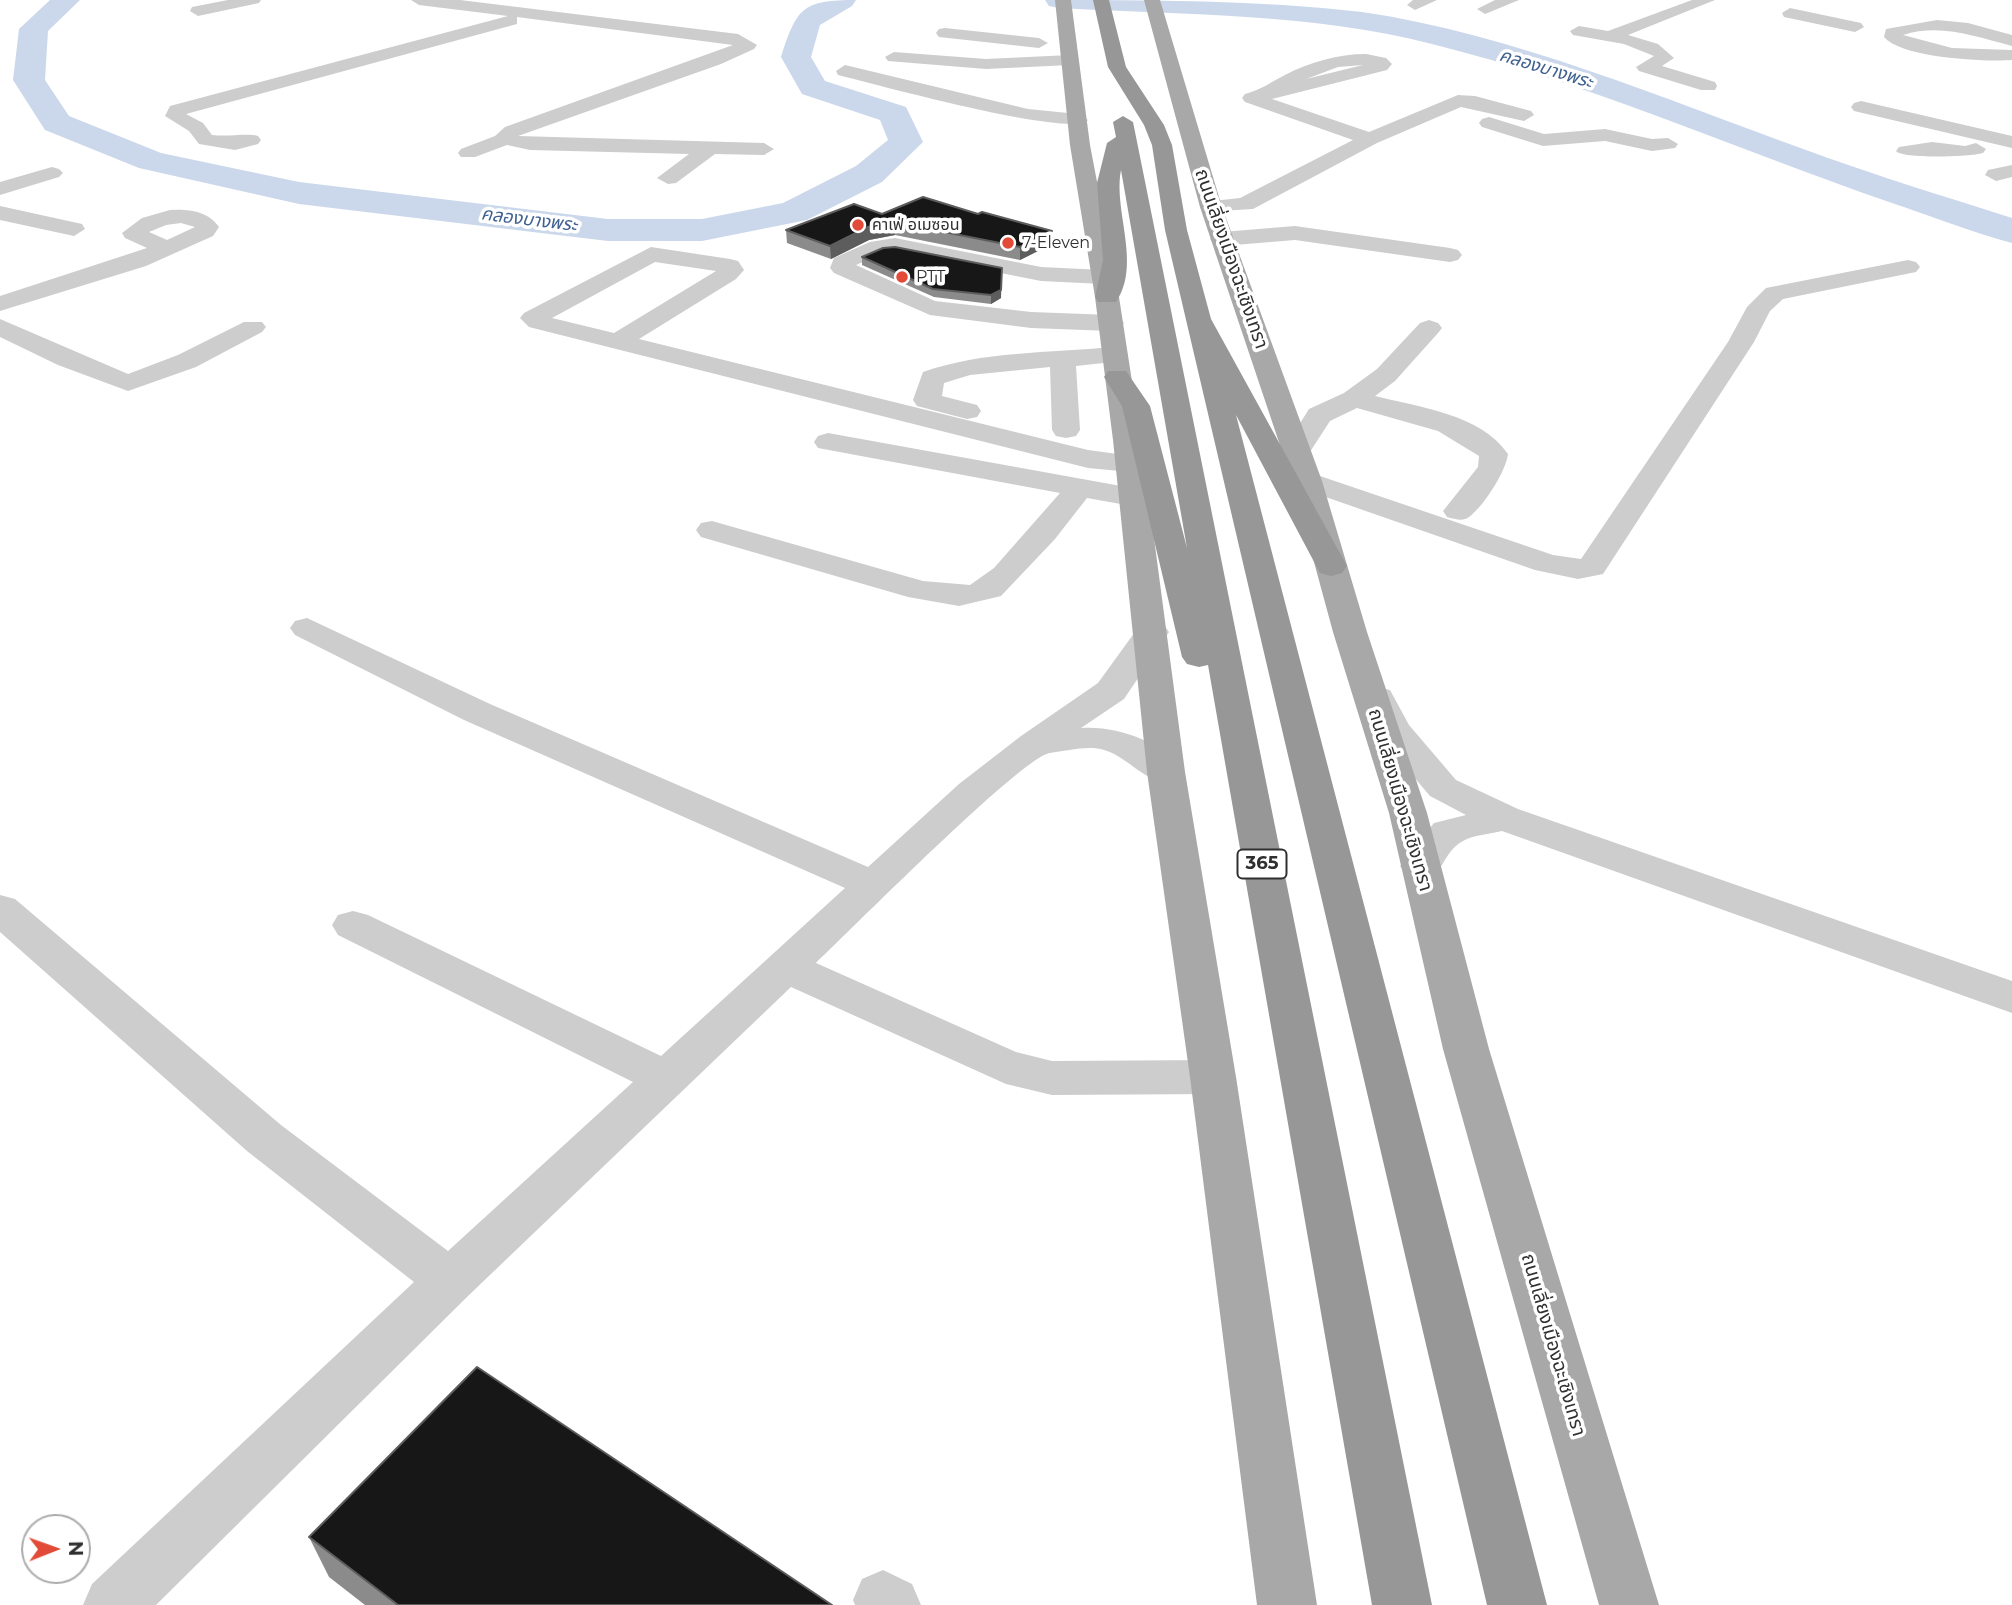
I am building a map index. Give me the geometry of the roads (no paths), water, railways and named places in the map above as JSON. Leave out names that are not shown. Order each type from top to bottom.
[{"type":"highway","points":[[1101,0],[1116,67],[1154,125],[1162,145],[1176,230],[1517,1605]]},
{"type":"highway","points":[[1138,61],[1133,107],[1123,122],[1108,183],[1115,260],[1110,326],[1136,406],[1295,1035]]},
{"type":"highway","name":"365","points":[[1123,122],[1402,1605]]},
{"type":"highway","points":[[1198,319],[1331,566]]},
{"type":"main road","points":[[1063,0],[1080,145],[1130,467],[1152,632],[1166,772],[1213,1077],[1287,1605]]},
{"type":"main road","name":"ถนนเลี่ยงเมืองฉะเชิงเทรา","points":[[1156,9],[1226,217],[1350,632],[1408,813],[1466,1049],[1629,1605]]},
{"type":"street","points":[[198,11],[253,0]]},
{"type":"street","points":[[419,0],[732,38],[748,45],[512,131],[505,135],[505,139]]},
{"type":"street","points":[[1485,9],[1511,0]]},
{"type":"street","points":[[1609,36],[1706,0]]},
{"type":"street","points":[[1771,23],[1814,0]]},
{"type":"street","points":[[1790,13],[1855,27]]},
{"type":"street","points":[[251,140],[226,144],[206,140],[196,127],[175,116],[177,110],[227,94],[530,15]]},
{"type":"street","points":[[634,27],[687,20]]},
{"type":"street","points":[[2012,41],[1958,27],[1920,26],[1892,33],[1893,37],[1921,46],[1991,57],[2012,55]]},
{"type":"street","points":[[1579,31],[1640,43],[1666,55],[1661,61],[1647,65],[1647,69],[1708,86]]},
{"type":"street","points":[[945,33],[1068,43]]},
{"type":"street","points":[[894,57],[986,64],[1068,43]]},
{"type":"street","points":[[1269,93],[1282,83],[1342,60],[1366,59],[1383,64],[1252,98],[1370,139]]},
{"type":"street","points":[[845,71],[1028,116],[1078,120]]},
{"type":"street","points":[[667,76],[720,79]]},
{"type":"street","points":[[1226,217],[1370,139],[1437,108],[1465,100],[1524,115]]},
{"type":"street","points":[[1861,107],[2012,142]]},
{"type":"street","points":[[1437,108],[1543,140],[1605,135],[1652,145],[1668,144]]},
{"type":"street","points":[[680,147],[722,129]]},
{"type":"street","points":[[1984,134],[2012,132]]},
{"type":"street","points":[[468,153],[505,139],[530,144],[764,149]]},
{"type":"street","points":[[1056,141],[1080,145]]},
{"type":"street","points":[[579,167],[605,146]]},
{"type":"street","points":[[668,178],[710,148]]},
{"type":"street","points":[[1906,151],[1932,148],[1965,152],[1987,148],[2012,151]]},
{"type":"street","points":[[0,190],[52,173]]},
{"type":"street","points":[[0,213],[74,229]]},
{"type":"street","points":[[1226,217],[1278,232],[1450,256]]},
{"type":"street","points":[[1226,217],[1272,223],[1278,232]]},
{"type":"street","points":[[895,245],[1041,274],[1110,326],[930,308],[842,268],[842,263],[878,247],[895,245]]},
{"type":"street","points":[[0,304],[169,249]]},
{"type":"street","points":[[619,341],[728,274],[732,270],[730,266],[676,255],[651,254],[533,318],[619,341],[1075,456],[1130,467]]},
{"type":"street","points":[[1429,328],[1386,375],[1354,399],[1319,415],[1302,466],[1546,563],[1578,569],[1592,567],[1741,342],[1759,307],[1774,293],[1908,267]]},
{"type":"street","points":[[1026,363],[1031,320],[1041,274]]},
{"type":"street","points":[[1110,326],[1063,360],[943,372],[932,378],[927,400],[935,405],[1066,430],[1130,467]]},
{"type":"street","points":[[0,327],[67,359],[128,383],[187,361],[253,327]]},
{"type":"street","points":[[1063,360],[1066,430]]},
{"type":"street","points":[[1354,399],[1454,428],[1483,442],[1494,454],[1492,468],[1458,511]]},
{"type":"street","points":[[828,442],[1080,487]]},
{"type":"street","points":[[712,530],[920,590],[959,596],[976,594],[989,589],[1005,575],[1080,487],[1130,467]]},
{"type":"street","points":[[307,628],[477,712],[873,885]]},
{"type":"street","points":[[113,1605],[450,1281],[788,968],[973,792],[1034,744],[1111,691],[1152,632]]},
{"type":"street","points":[[1350,632],[1381,706],[1416,759],[1443,788],[1504,818],[2012,997]]},
{"type":"street","points":[[1034,744],[1103,737],[1126,745],[1166,772]]},
{"type":"street","points":[[1420,866],[1448,832],[1504,818]]},
{"type":"street","points":[[0,909],[264,1138],[450,1281]]},
{"type":"street","points":[[353,925],[668,1079]]},
{"type":"street","points":[[788,968],[1006,1067],[1052,1078],[1213,1077]]},
{"type":"waterway","name":"คลองบางพระ","points":[[66,0],[34,29],[29,80],[57,123],[151,161],[299,193],[608,230],[702,230],[794,212],[869,174],[906,142],[894,114],[813,87],[796,57],[807,21],[842,0]]},
{"type":"waterway","name":"คลองบางพระ","points":[[1059,0],[1259,11],[1362,21],[1438,36],[1626,93],[1795,158],[2012,231]]},
{"type":"place","name":"คาเฟ่ อเมซอน","points":[[858,225]]},
{"type":"place","name":"7-Eleven","points":[[1008,243]]},
{"type":"place","name":"PTT","points":[[902,277]]}]
